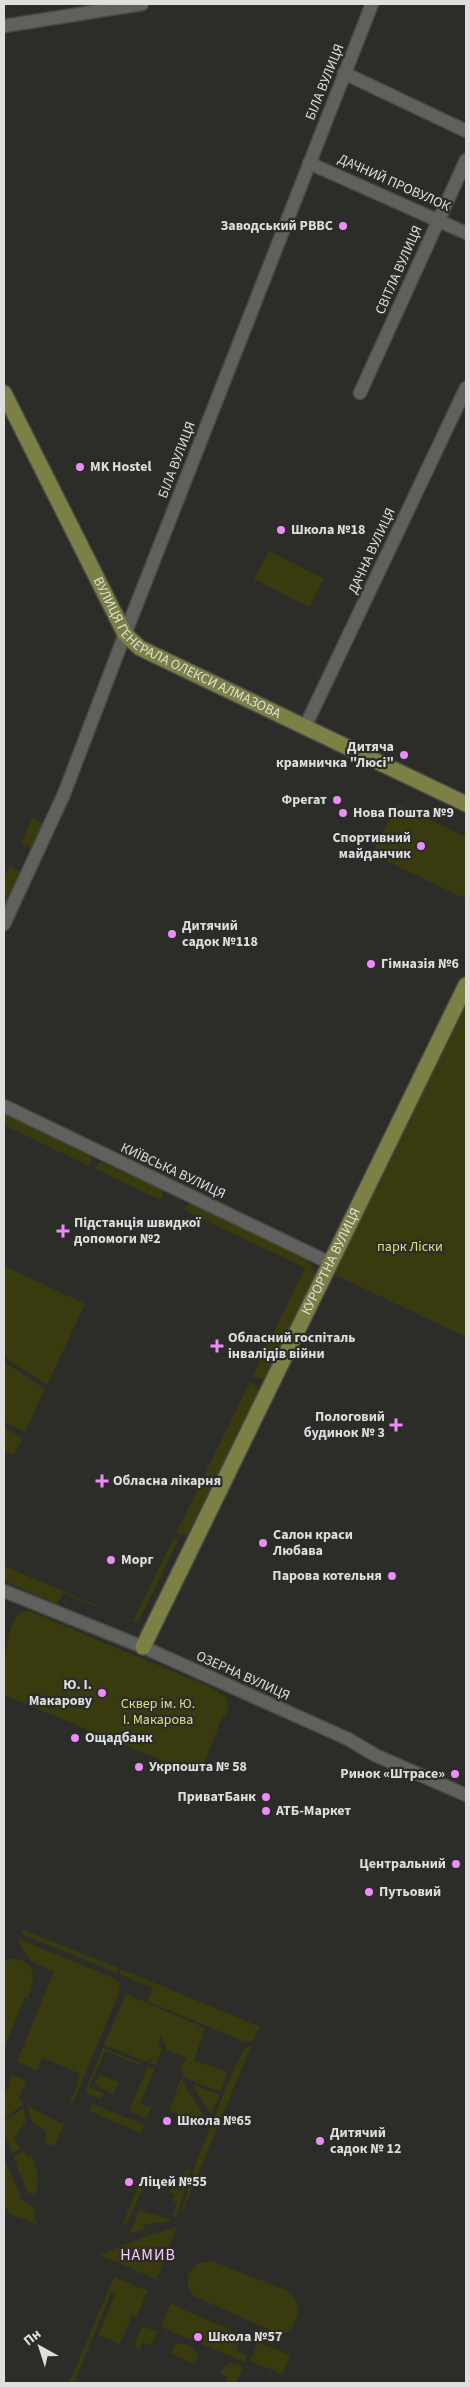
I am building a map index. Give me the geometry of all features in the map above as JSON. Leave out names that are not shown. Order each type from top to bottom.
[{"type":"main road","name":"ВУЛИЦЯ ГЕНЕРАЛА ОЛЕКСИ АЛМАЗОВА","points":[[4,393],[124,634],[140,648],[466,804]]},
{"type":"main road","name":"КУРОРТНА ВУЛИЦЯ","points":[[143,1647],[466,985]]},
{"type":"street","points":[[4,26],[142,4]]},
{"type":"street","name":"БІЛА ВУЛИЦЯ","points":[[4,924],[64,794],[124,634],[372,4]]},
{"type":"street","points":[[344,73],[466,130]]},
{"type":"street","name":"СВІТЛА ВУЛИЦЯ","points":[[360,393],[466,160]]},
{"type":"street","name":"ДАЧНИЙ ПРОВУЛОК","points":[[309,163],[466,232]]},
{"type":"street","name":"ДАЧНА ВУЛИЦЯ","points":[[305,727],[466,388]]},
{"type":"street","name":"КИЇВСЬКА ВУЛИЦЯ","points":[[4,1106],[330,1263]]},
{"type":"street","name":"ОЗЕРНА ВУЛИЦЯ","points":[[4,1591],[143,1647],[348,1739],[375,1755],[466,1795]]},
{"type":"green space","points":[[269,551],[324,579],[309,607],[254,579]]},
{"type":"green space","name":"Спортивний майданчик","points":[[397,804],[466,837],[466,899],[372,854]]},
{"type":"green space","points":[[33,817],[43,824],[32,847],[21,843]]},
{"type":"green space","points":[[10,865],[20,872],[4,907],[4,878]]},
{"type":"green space","name":"парк Ліски","points":[[466,1002],[466,1337],[333,1274]]},
{"type":"green space","points":[[4,1112],[89,1154],[92,1159],[89,1166],[4,1125]]},
{"type":"green space","points":[[100,1162],[161,1189],[163,1194],[160,1200],[94,1168]]},
{"type":"green space","points":[[192,1203],[305,1259],[314,1268],[315,1279],[269,1374],[262,1379],[252,1377],[305,1268],[184,1210],[186,1206]]},
{"type":"green space","points":[[4,1266],[85,1304],[47,1385],[8,1360],[4,1349]]},
{"type":"green space","points":[[6,1363],[45,1389],[25,1432],[4,1422],[4,1366]]},
{"type":"green space","points":[[250,1382],[257,1388],[258,1396],[191,1532],[185,1535],[176,1533]]},
{"type":"green space","points":[[4,1428],[23,1438],[14,1455],[4,1451]]},
{"type":"green space","points":[[174,1537],[178,1541],[140,1619],[136,1623],[63,1593],[57,1604],[4,1581],[4,1566],[133,1621]]},
{"type":"green space","name":"Сквер ім. Ю. І. Макарова","points":[[23,1611],[29,1611],[210,1687],[225,1696],[228,1703],[226,1715],[223,1715],[199,1776],[4,1695],[6,1650],[12,1626]]},
{"type":"green space","points":[[19,1928],[118,1968],[116,1973],[24,1935]]},
{"type":"green space","points":[[17,1938],[113,1978],[120,1983],[119,1993],[73,2103],[70,2102],[80,2077],[79,2073],[42,2058],[37,2071],[17,2061],[54,1972],[32,1961]]},
{"type":"green space","points":[[12,1958],[26,1963],[30,1967],[33,1978],[28,1998],[25,1997],[4,2049],[4,1961]]},
{"type":"green space","points":[[121,1969],[260,2027],[254,2040],[245,2042],[147,2001],[153,1988],[119,1974]]},
{"type":"green space","points":[[126,1994],[205,2028],[194,2060],[227,2072],[220,2092],[184,2077],[180,2068],[187,2058],[167,2050],[161,2036],[158,2043],[162,2050],[156,2065],[150,2063],[154,2054],[148,2062],[104,2045]]},
{"type":"green space","points":[[252,2044],[179,2220],[195,2165],[233,2071],[242,2052]]},
{"type":"green space","points":[[103,2048],[141,2063],[139,2065],[105,2051],[89,2087],[105,2094],[100,2099],[88,2094],[86,2089]]},
{"type":"green space","points":[[148,2066],[155,2069],[140,2104],[151,2108],[146,2118],[129,2111]]},
{"type":"green space","points":[[12,2074],[26,2081],[18,2099],[25,2103],[4,2118],[4,2096]]},
{"type":"green space","points":[[100,2075],[118,2082],[114,2094],[96,2086],[95,2082]]},
{"type":"green space","points":[[181,2079],[205,2118],[210,2121],[208,2127],[169,2110]]},
{"type":"green space","points":[[192,2084],[220,2095],[211,2115]]},
{"type":"green space","points":[[93,2104],[144,2125],[141,2133],[89,2111]]},
{"type":"green space","points":[[27,2105],[63,2125],[55,2146],[46,2143],[46,2131],[32,2122]]},
{"type":"green space","points":[[24,2108],[26,2122],[14,2137],[20,2149],[12,2153],[4,2132],[4,2120]]},
{"type":"green space","points":[[23,2151],[28,2156],[32,2156],[35,2165],[38,2180],[35,2194],[28,2193],[14,2159],[14,2156]]},
{"type":"green space","points":[[6,2162],[21,2197],[19,2198],[33,2207],[37,2224],[9,2214],[4,2204],[4,2163]]},
{"type":"green space","points":[[191,2169],[176,2218],[172,2216],[177,2203],[172,2200],[174,2195],[169,2192],[172,2188],[181,2191],[183,2189],[180,2183],[185,2170]]},
{"type":"green space","points":[[144,2172],[149,2174],[127,2224],[123,2223]]},
{"type":"green space","points":[[139,2210],[172,2220],[163,2224],[158,2222],[145,2225],[143,2230],[130,2233]]},
{"type":"green space","points":[[177,2227],[156,2279],[100,2255],[141,2238]]},
{"type":"green space","points":[[211,2261],[286,2290],[293,2295],[299,2310],[292,2329],[285,2333],[272,2331],[194,2296],[188,2286],[188,2274],[199,2263]]},
{"type":"green space","points":[[114,2277],[148,2291],[136,2317],[132,2316],[120,2344],[98,2335],[115,2295],[111,2293],[74,2383],[69,2383]]},
{"type":"green space","points":[[171,2304],[242,2335],[236,2351],[247,2356],[245,2362],[163,2328],[162,2323]]},
{"type":"green space","points":[[142,2326],[157,2332],[151,2345],[143,2342],[139,2351],[134,2345]]},
{"type":"green space","points":[[258,2342],[290,2355],[282,2374],[250,2361]]},
{"type":"green space","points":[[177,2343],[194,2349],[198,2355],[195,2364],[170,2353]]},
{"type":"green space","points":[[231,2363],[243,2367],[236,2383],[226,2383],[228,2377],[219,2373],[226,2365]]},
{"type":"place","name":"Заводський РВВС","points":[[343,226]]},
{"type":"place","name":"MK Hostel","points":[[80,467]]},
{"type":"place","name":"Школа №18","points":[[281,530]]},
{"type":"place","name":"Дитяча крамничка \"Люсі\"","points":[[404,755]]},
{"type":"place","name":"Фрегат","points":[[337,800]]},
{"type":"place","name":"Нова Пошта №9","points":[[343,813]]},
{"type":"place","name":"Спортивний майданчик","points":[[421,846]]},
{"type":"place","name":"Дитячий садок №118","points":[[172,934]]},
{"type":"place","name":"Гімназія №6","points":[[371,964]]},
{"type":"place","name":"Підстанція швидкої допомоги №2","points":[[63,1231]]},
{"type":"place","name":"Обласний госпіталь інвалідів війни","points":[[217,1346]]},
{"type":"place","name":"Пологовий будинок № 3","points":[[396,1425]]},
{"type":"place","name":"Обласна лікарня","points":[[102,1481]]},
{"type":"place","name":"Салон краси Любава","points":[[263,1543]]},
{"type":"place","name":"Морг","points":[[111,1560]]},
{"type":"place","name":"Парова котельня","points":[[392,1576]]},
{"type":"place","name":"Ю. І. Макарову","points":[[102,1693]]},
{"type":"place","name":"Ощадбанк","points":[[75,1738]]},
{"type":"place","name":"Укрпошта № 58","points":[[139,1767]]},
{"type":"place","name":"Ринок «Штрасе»","points":[[455,1774]]},
{"type":"place","name":"ПриватБанк","points":[[266,1797]]},
{"type":"place","name":"АТБ-Маркет","points":[[266,1811]]},
{"type":"place","name":"Центральний","points":[[456,1864]]},
{"type":"place","name":"Путьовий","points":[[369,1892]]},
{"type":"place","name":"Школа №65","points":[[167,2121]]},
{"type":"place","name":"Дитячий садок № 12","points":[[320,2141]]},
{"type":"place","name":"Ліцей №55","points":[[129,2182]]},
{"type":"place","name":"Школа №57","points":[[198,2337]]},
{"type":"district","name":"НАМИВ","points":[[148,2255]]}]
